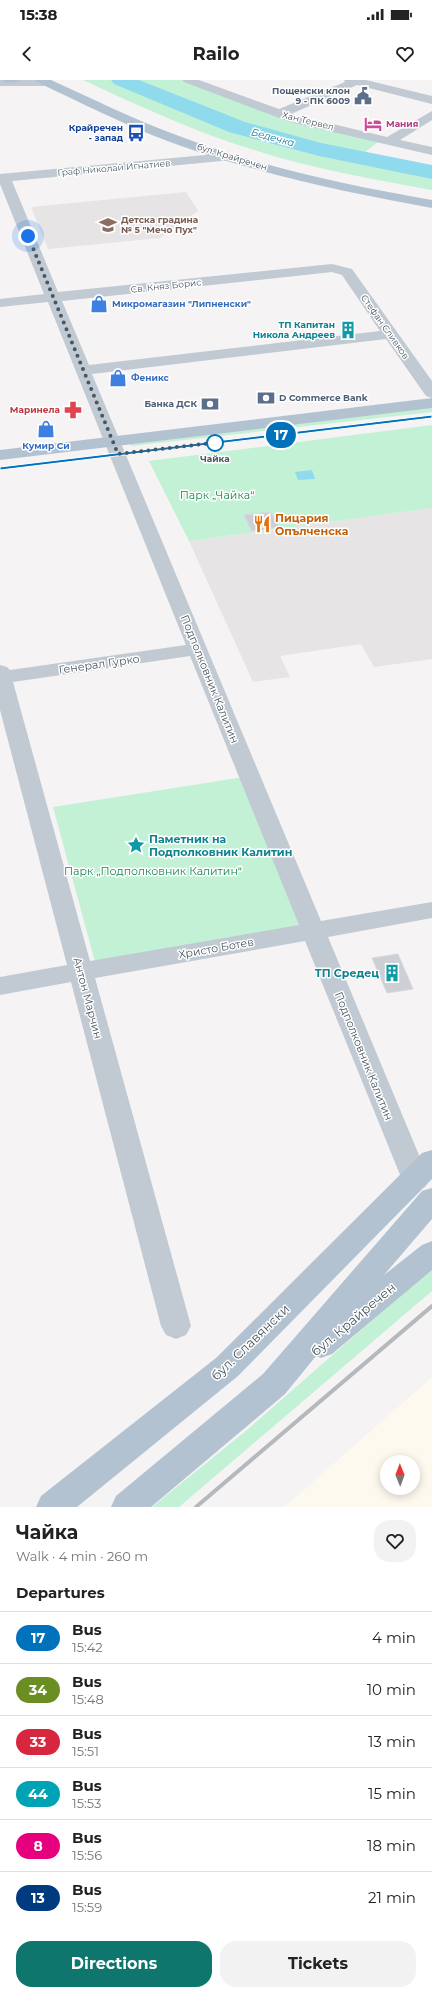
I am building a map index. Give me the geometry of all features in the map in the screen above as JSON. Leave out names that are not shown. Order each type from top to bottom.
[{"type":"main road","name":"бул. Крайречен","points":[[65,80],[182,132],[256,157],[360,183],[432,197]]},
{"type":"main road","name":"бул. Крайречен","points":[[44,81],[130,121],[227,157],[311,180],[432,204]]},
{"type":"main road","points":[[0,469],[115,448],[432,403]]},
{"type":"main road","points":[[0,455],[115,448],[432,417]]},
{"type":"main road","points":[[127,1507],[274,1384],[426,1180]]},
{"type":"main road","name":"бул. Славянски","points":[[52,1507],[227,1367],[426,1180]]},
{"type":"main road","name":"бул. Крайречен","points":[[274,1384],[432,1253]]},
{"type":"street","name":"Хан Тервел","points":[[188,80],[279,114],[432,151]]},
{"type":"street","points":[[8,81],[44,81]]},
{"type":"street","points":[[279,114],[356,81],[432,100]]},
{"type":"street","points":[[389,141],[432,115]]},
{"type":"street","name":"Граф Николай Игнатиев","points":[[2,178],[227,157]]},
{"type":"street","name":"Подполковник Калитин","points":[[2,178],[83,370],[313,931],[426,1180]]},
{"type":"street","name":"Св. Княз Борис","points":[[0,303],[332,268]]},
{"type":"street","name":"Стефан Сливков","points":[[332,268],[347,272],[432,393]]},
{"type":"street","points":[[83,370],[390,334]]},
{"type":"street","name":"Генерал Гурко","points":[[1,676],[198,649]]},
{"type":"street","name":"Антон Марчин","points":[[1,676],[176,1326]]},
{"type":"street","name":"Христо Ботев","points":[[0,986],[432,910]]},
{"type":"shaded area","name":"Детска градина № 5 \"Мечо Пух\"","points":[[186,192],[198,211],[160,238],[48,249],[31,207]]},
{"type":"shaded area","points":[[432,508],[432,659],[374,667],[361,644],[280,656],[290,677],[253,682],[189,541]]},
{"type":"shaded area","points":[[432,1377],[432,1507],[284,1507]]},
{"type":"green space","points":[[83,80],[181,80],[378,142],[364,153],[432,168],[432,190],[365,178],[276,157],[189,127]]},
{"type":"green space","points":[[432,407],[432,412],[131,446],[131,444]]},
{"type":"green space","name":"Парк „Чайка“","points":[[432,425],[432,508],[189,541],[149,461]]},
{"type":"green space","name":"Парк „Подполковник Калитин“","points":[[244,777],[304,926],[95,962],[53,807]]},
{"type":"green space","points":[[432,1268],[432,1291],[179,1507],[152,1507],[247,1430]]},
{"type":"water","points":[[312,470],[315,479],[298,480],[295,472]]},
{"type":"building","points":[[271,512],[279,527],[252,531],[244,515]]},
{"type":"building","name":"ТП Средец","points":[[398,954],[413,989],[387,993],[372,958]]},
{"type":"waterway","name":"Бедечка","points":[[121,80],[237,127],[319,149],[432,172]]},
{"type":"railway","points":[[196,1507],[432,1306]]},
{"type":"bus line","name":"17","points":[[0,469],[432,417]]},
{"type":"place","name":"Пощенски клон 9 - ПК 6009","points":[[363,96]]},
{"type":"place","name":"Мания","points":[[373,124]]},
{"type":"place","name":"Крайречен - запад","points":[[136,133]]},
{"type":"place","name":"Детска градина № 5 \"Мечо Пух\"","points":[[108,225]]},
{"type":"place","name":"Микромагазин \"Липненски\"","points":[[99,304]]},
{"type":"place","name":"ТП Капитан Никола Андреев","points":[[348,330]]},
{"type":"place","name":"Феникс","points":[[118,378]]},
{"type":"place","name":"D Commerce Bank","points":[[266,398]]},
{"type":"place","name":"Банка ДСК","points":[[210,404]]},
{"type":"place","name":"Маринела","points":[[73,410]]},
{"type":"place","name":"Кумир Си","points":[[46,429]]},
{"type":"place","name":"Чайка","points":[[215,443]]},
{"type":"place","name":"Пицария Опълченска","points":[[262,524]]},
{"type":"place","name":"Паметник на Подполковник Калитин","points":[[136,845]]},
{"type":"place","name":"ТП Средец","points":[[392,973]]},
{"type":"route","points":[[28,236],[118,454],[220,442],[215,443]]}]
